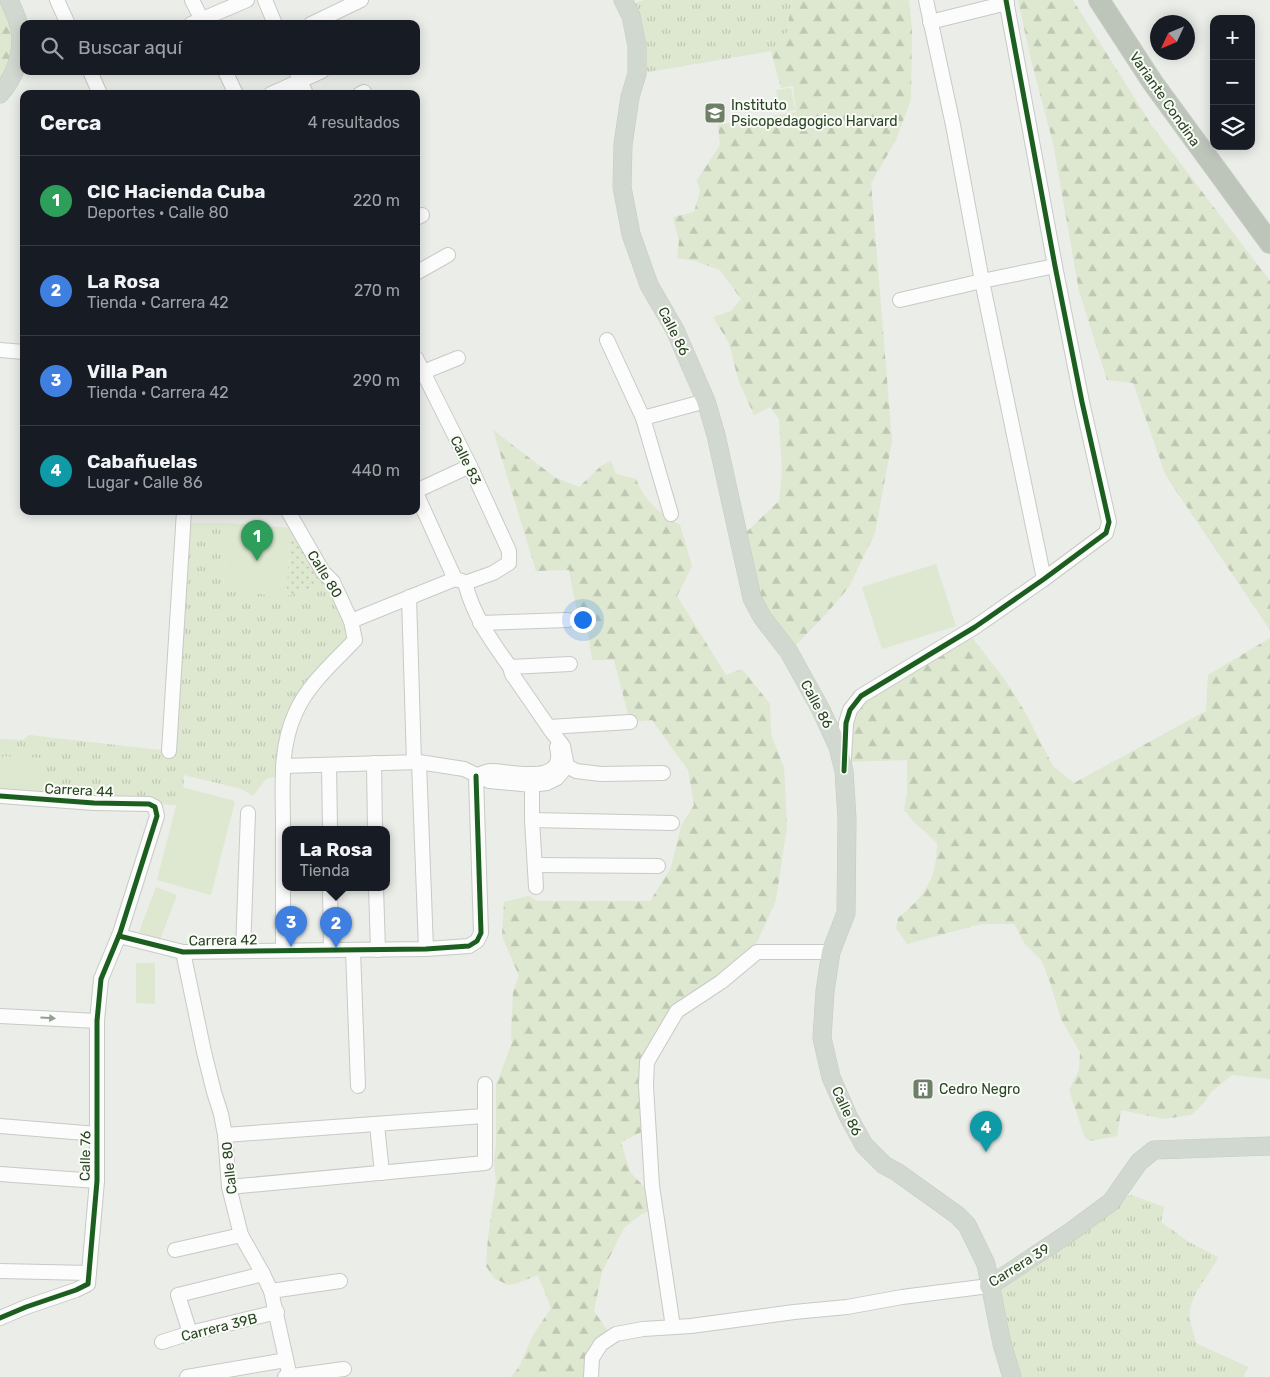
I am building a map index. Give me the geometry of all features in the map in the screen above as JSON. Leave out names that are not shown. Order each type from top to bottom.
[{"type":"highway","name":"Variante Condina","points":[[1099,0],[1152,83],[1270,243]]},
{"type":"main road","points":[[0,94],[8,85],[17,66],[20,40],[20,29],[9,0]]},
{"type":"main road","name":"Calle 86","points":[[623,0],[631,16],[635,31],[637,74],[630,97],[623,144],[622,188],[631,234],[649,285],[675,330],[706,401],[716,435],[752,598],[762,617],[789,652],[821,710],[838,747],[844,771],[847,819],[846,913],[831,952],[825,991],[822,1038],[831,1077],[848,1116],[864,1145],[884,1165],[897,1172],[957,1215],[967,1225],[986,1264],[1002,1344],[1012,1377]]},
{"type":"main road","name":"Carrera 39","points":[[989,1286],[1069,1233],[1111,1202],[1139,1162],[1154,1150],[1270,1146]]},
{"type":"street","points":[[57,0],[66,20]]},
{"type":"street","points":[[192,0],[198,20]]},
{"type":"street","points":[[203,20],[247,0]]},
{"type":"street","points":[[265,0],[273,20]]},
{"type":"street","points":[[319,20],[361,0]]},
{"type":"street","points":[[926,0],[1044,579]]},
{"type":"street","points":[[844,771],[846,723],[850,710],[861,696],[975,627],[1044,579],[1106,533],[1109,522],[1082,402],[1055,266],[1006,2],[930,22]]},
{"type":"street","points":[[92,75],[98,90]]},
{"type":"street","points":[[227,75],[234,90]]},
{"type":"street","points":[[277,90],[298,76],[304,90]]},
{"type":"street","points":[[420,270],[448,256]]},
{"type":"street","points":[[900,300],[982,280],[1055,266]]},
{"type":"street","points":[[607,340],[643,418],[671,514]]},
{"type":"street","points":[[0,350],[20,352]]},
{"type":"street","points":[[420,373],[458,358]]},
{"type":"street","name":"Calle 83","points":[[420,373],[470,466],[509,551],[509,563],[493,573],[460,581]]},
{"type":"street","points":[[643,418],[706,401]]},
{"type":"street","points":[[420,490],[470,466]]},
{"type":"street","points":[[420,500],[480,623],[510,667],[512,674],[563,746],[567,766],[576,771],[601,774],[663,774]]},
{"type":"street","points":[[170,751],[184,515]]},
{"type":"street","name":"Calle 80","points":[[283,766],[289,729],[295,712],[317,681],[355,640],[351,621],[333,582],[323,572],[290,515]]},
{"type":"street","points":[[351,621],[409,597],[460,581]]},
{"type":"street","points":[[409,597],[426,949]]},
{"type":"street","points":[[480,623],[568,620]]},
{"type":"street","points":[[510,667],[570,664]]},
{"type":"street","points":[[550,730],[630,722]]},
{"type":"street","points":[[476,776],[489,771],[533,774],[550,770],[557,762],[559,754],[550,730]]},
{"type":"street","points":[[283,826],[283,766],[417,762],[464,769],[489,781],[532,785],[547,783],[557,778],[567,766]]},
{"type":"street","points":[[374,763],[375,826]]},
{"type":"street","points":[[329,765],[330,826]]},
{"type":"street","name":"Carrera 42","points":[[119,935],[183,952],[426,949],[469,946],[477,941],[481,933],[476,776]]},
{"type":"street","points":[[532,785],[536,887]]},
{"type":"street","name":"Carrera 44","points":[[0,796],[94,803],[149,804],[155,807]]},
{"type":"street","name":"Calle 76","points":[[89,1273],[97,1181],[96,1021],[101,979],[119,935],[157,816],[155,807]]},
{"type":"street","points":[[243,951],[248,813]]},
{"type":"street","points":[[532,820],[672,823]]},
{"type":"street","points":[[536,864],[658,866]]},
{"type":"street","points":[[284,891],[284,950]]},
{"type":"street","points":[[330,891],[331,950]]},
{"type":"street","points":[[376,891],[378,950]]},
{"type":"street","points":[[353,950],[358,1086]]},
{"type":"street","name":"Calle 80","points":[[183,952],[204,1052],[221,1114],[225,1135],[229,1187],[241,1235],[271,1291],[277,1312],[288,1377]]},
{"type":"street","points":[[673,1327],[652,1186],[646,1086],[647,1062],[677,1011],[721,982],[757,952],[831,952]]},
{"type":"street","points":[[0,1016],[96,1021]]},
{"type":"street","points":[[229,1187],[485,1163],[485,1084]]},
{"type":"street","points":[[225,1135],[484,1116]]},
{"type":"street","points":[[378,1125],[382,1173]]},
{"type":"street","points":[[0,1126],[97,1134]]},
{"type":"street","points":[[0,1174],[97,1181]]},
{"type":"street","points":[[175,1250],[241,1235]]},
{"type":"street","points":[[0,1271],[89,1273],[88,1284],[0,1318]]},
{"type":"street","points":[[190,1332],[178,1295],[263,1274]]},
{"type":"street","points":[[271,1291],[340,1281]]},
{"type":"street","name":"Carrera 39","points":[[591,1377],[592,1358],[601,1344],[616,1334],[643,1329],[691,1326],[846,1307],[989,1286]]},
{"type":"street","name":"Carrera 39B","points":[[162,1342],[190,1332],[277,1312]]},
{"type":"street","points":[[187,1377],[286,1360]]},
{"type":"street","points":[[288,1377],[344,1370]]},
{"type":"green space","points":[[0,0],[9,0],[20,29],[0,94]]},
{"type":"green space","points":[[645,0],[792,0],[786,37],[771,51],[637,74],[626,6]]},
{"type":"green space","points":[[792,0],[909,0],[912,30],[911,99],[896,140],[871,183],[892,441],[875,533],[849,587],[789,652],[768,625],[739,539],[779,501],[782,472],[779,419],[770,407],[754,415],[738,379],[729,343],[713,317],[731,311],[741,299],[720,270],[695,261],[677,258],[679,241],[673,217],[694,212],[700,191],[697,180],[720,145],[718,125],[796,112],[793,86],[781,88],[771,51],[786,37]]},
{"type":"green space","points":[[1018,0],[1073,0],[1152,126],[1270,281],[1270,630],[1166,476],[1133,383],[1107,380],[1079,291],[1053,143],[1032,64]]},
{"type":"green space","points":[[791,88],[795,110],[780,112],[776,90]]},
{"type":"green space","points":[[493,430],[556,478],[579,487],[601,466],[611,461],[616,474],[636,479],[649,501],[665,516],[680,525],[692,566],[677,596],[726,675],[742,669],[770,704],[771,734],[784,768],[787,827],[776,900],[755,947],[677,1011],[644,1055],[648,1129],[621,1142],[630,1172],[647,1190],[649,1211],[640,1215],[624,1228],[602,1272],[594,1311],[609,1333],[586,1377],[511,1377],[519,1367],[532,1337],[551,1308],[538,1275],[508,1285],[494,1278],[486,1266],[496,1183],[494,1161],[496,1144],[496,1085],[512,1043],[513,992],[519,976],[502,936],[504,902],[529,896],[537,901],[650,901],[671,868],[681,826],[694,805],[688,770],[652,720],[630,722],[614,660],[592,660],[587,627],[580,627],[569,570],[536,571]]},
{"type":"green space","points":[[184,523],[227,523],[223,591],[286,596],[333,582],[355,640],[293,704],[283,775],[266,779],[253,796],[242,789],[184,775],[183,794],[176,805],[87,800],[0,790],[0,739],[23,740],[29,735],[160,750],[166,755],[177,753],[169,751]]},
{"type":"green space","points":[[227,523],[291,528],[286,596],[223,591]]},
{"type":"green space","points":[[291,528],[333,582],[286,596]]},
{"type":"green space","points":[[936,564],[956,626],[882,649],[862,587]]},
{"type":"green space","points":[[967,631],[1005,680],[1025,712],[1053,766],[1074,783],[1206,711],[1208,675],[1270,638],[1270,1079],[1232,1075],[1211,1092],[1203,1104],[1191,1115],[1164,1119],[1121,1110],[1117,1136],[1090,1141],[1085,1138],[1069,1090],[1079,1070],[1080,1052],[1061,1019],[1042,961],[1025,944],[1014,924],[981,924],[907,944],[896,928],[898,918],[928,886],[935,867],[937,843],[904,810],[907,793],[907,760],[844,762],[853,705]]},
{"type":"green space","points":[[3,756],[46,758],[44,789],[1,786]]},
{"type":"green space","points":[[181,787],[235,801],[211,895],[157,880]]},
{"type":"green space","points":[[156,887],[177,895],[160,940],[139,932]]},
{"type":"green space","points":[[136,963],[155,963],[155,1004],[136,1003]]},
{"type":"green space","points":[[1131,1195],[1164,1207],[1161,1222],[1189,1242],[1218,1257],[1192,1302],[1190,1312],[1192,1326],[1196,1343],[1248,1367],[1243,1377],[1016,1377],[992,1285],[1111,1202]]},
{"type":"cycle path","points":[[844,771],[846,723],[850,710],[861,696],[975,627],[1044,579],[1106,533],[1109,522],[1082,402],[1055,266],[1006,0]]},
{"type":"cycle path","points":[[119,936],[183,952],[426,949],[469,946],[477,941],[481,933],[476,776]]},
{"type":"cycle path","points":[[0,796],[94,803],[149,804],[155,807],[157,816],[120,933],[101,979],[97,1021],[97,1181],[88,1284],[0,1318]]},
{"type":"place","name":"Instituto Psicopedagogico Harvard","points":[[715,113]]},
{"type":"place","name":"CIC Hacienda Cuba","points":[[257,561]]},
{"type":"place","name":"Villa Pan","points":[[291,947]]},
{"type":"place","name":"La Rosa","points":[[336,948]]},
{"type":"place","name":"Cedro Negro","points":[[923,1089]]},
{"type":"place","name":"Cabañuelas","points":[[986,1152]]}]
